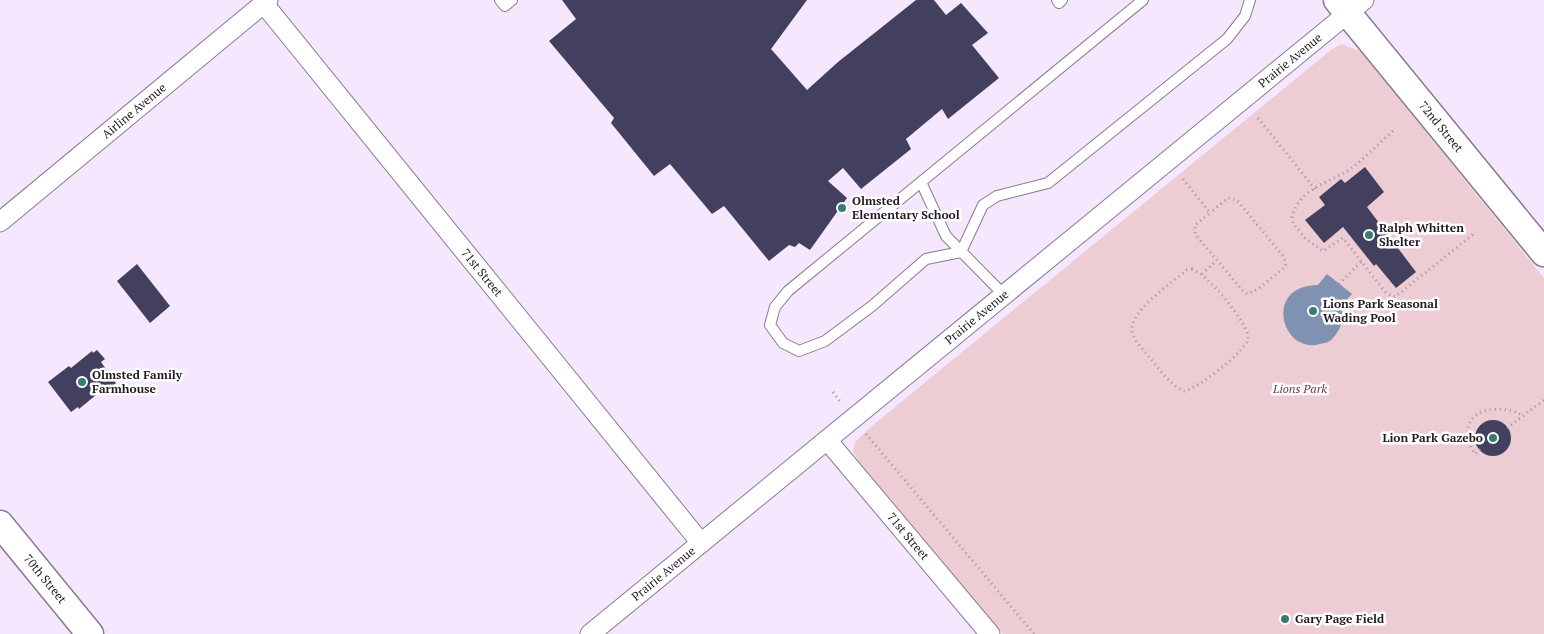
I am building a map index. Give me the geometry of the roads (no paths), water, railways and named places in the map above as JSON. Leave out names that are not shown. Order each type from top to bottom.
[{"type":"street","name":"Airline Avenue","points":[[0,222],[266,2]]},
{"type":"street","name":"71st Street","points":[[266,2],[701,543]]},
{"type":"street","name":"Prairie Avenue","points":[[590,634],[1004,295],[1350,4]]},
{"type":"street","name":"72nd Street","points":[[1350,4],[1544,253]]},
{"type":"street","name":"71st Street","points":[[827,440],[990,634]]},
{"type":"street","name":"70th Street","points":[[0,524],[90,634]]},
{"type":"lane","points":[[500,0],[505,6],[512,0]]},
{"type":"lane","points":[[1057,0],[1059,3],[1062,0]]},
{"type":"lane","points":[[961,252],[926,259],[872,306],[825,342],[799,351],[782,343],[770,325],[775,306],[788,291],[1143,0]]},
{"type":"lane","points":[[961,252],[983,205],[997,196],[1048,183],[1227,39],[1245,16],[1250,0]]},
{"type":"lane","points":[[921,182],[946,236],[1004,295]]},
{"type":"water","name":"Lions Park Seasonal Wading Pool","points":[[1327,274],[1352,294],[1341,306],[1342,323],[1332,339],[1322,344],[1306,345],[1295,339],[1288,330],[1284,319],[1284,307],[1290,296],[1301,288],[1318,285]]},
{"type":"place","name":"Olmsted Elementary School","points":[[842,208]]},
{"type":"place","name":"Ralph Whitten Shelter","points":[[1369,235]]},
{"type":"place","name":"Lions Park Seasonal Wading Pool","points":[[1313,311]]},
{"type":"place","name":"Olmsted Family Farmhouse","points":[[82,382]]},
{"type":"place","name":"Lion Park Gazebo","points":[[1493,438]]},
{"type":"place","name":"Gary Page Field","points":[[1285,619]]},
{"type":"park label","name":"Lions Park","points":[[1300,389]]}]
